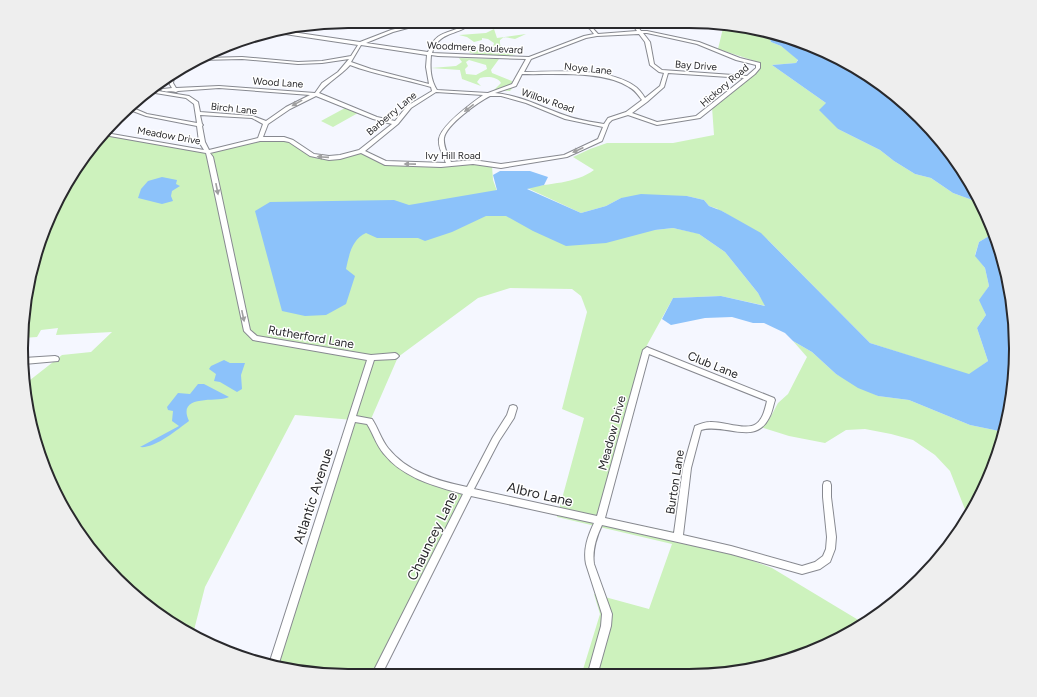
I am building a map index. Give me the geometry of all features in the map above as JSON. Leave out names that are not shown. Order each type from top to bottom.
[{"type":"street","points":[[260,139],[266,123],[288,108],[316,94],[324,84],[338,74],[349,62],[360,44],[403,28]]},
{"type":"street","points":[[429,54],[433,45],[440,37],[449,31],[458,28]]},
{"type":"street","points":[[588,28],[597,35]]},
{"type":"street","points":[[637,28],[648,42],[652,65],[658,70],[666,72]]},
{"type":"street","name":"Woodmere Boulevard","points":[[292,34],[429,54],[529,58],[575,40],[597,35],[639,32],[654,33],[686,39],[758,64]]},
{"type":"street","name":"Barberry Lane","points":[[361,151],[396,123],[409,107],[435,91],[431,86],[428,66],[429,54]]},
{"type":"street","points":[[212,59],[242,58],[298,63],[322,62],[352,57]]},
{"type":"street","points":[[449,164],[441,140],[442,134],[463,113],[490,93],[514,85],[529,58]]},
{"type":"street","points":[[349,62],[368,70],[408,78],[431,86]]},
{"type":"street","name":"Hickory Road","points":[[628,113],[656,124],[698,117],[748,78],[758,68],[758,64]]},
{"type":"street","name":"Bay Drive","points":[[666,72],[748,78]]},
{"type":"street","name":"Ivy Hill Road","points":[[361,151],[385,163],[434,165],[473,162],[501,166],[565,156],[600,140],[610,119],[628,113],[645,101],[662,86],[666,72]]},
{"type":"street","name":"Noye Lane","points":[[521,73],[581,74],[616,80],[632,86],[645,101]]},
{"type":"street","points":[[171,81],[174,89],[196,103],[201,125],[202,142],[206,152],[260,139],[288,140],[307,153],[318,157],[340,157],[361,151]]},
{"type":"street","name":"Wood Lane","points":[[158,91],[219,87],[316,94],[375,118],[396,123]]},
{"type":"street","name":"Willow Road","points":[[435,91],[490,93],[528,102],[567,118],[606,126]]},
{"type":"street","points":[[156,92],[187,98]]},
{"type":"street","points":[[134,110],[146,115],[201,125]]},
{"type":"street","name":"Birch Lane","points":[[199,113],[253,117],[266,123]]},
{"type":"street","name":"Meadow Drive","points":[[110,135],[206,152]]},
{"type":"street","name":"Rutherford Lane","points":[[206,152],[210,157],[244,324],[248,333],[255,338],[371,358]]},
{"type":"street","name":"Meadow Drive","points":[[594,669],[606,626],[607,614],[589,556],[592,537],[600,521],[647,350]]},
{"type":"street","name":"Club Lane","points":[[647,350],[771,400]]},
{"type":"street","points":[[371,358],[395,356]]},
{"type":"street","name":"Atlantic Avenue","points":[[275,660],[371,358]]},
{"type":"street","points":[[29,361],[55,359]]},
{"type":"street","name":"Burton Lane","points":[[678,538],[687,468],[698,428],[704,424],[752,430],[760,426],[766,417],[771,400]]},
{"type":"street","name":"Chauncey Lane","points":[[380,669],[496,439],[511,416],[513,408]]},
{"type":"street","name":"Albro Lane","points":[[352,418],[369,421],[386,450],[403,467],[424,479],[469,491],[747,554],[802,570],[814,568],[823,563],[832,548],[826,493],[827,485]]},
{"type":"green space","points":[[494,29],[497,38],[504,37],[500,40],[502,49],[516,55],[491,57],[473,54],[467,51],[467,47],[471,44],[474,51],[493,47],[494,43],[488,39],[482,38],[482,40],[474,42],[467,37],[459,35],[486,33]]},
{"type":"green space","points":[[722,30],[751,34],[770,39],[771,42],[781,46],[798,59],[796,63],[772,65],[826,103],[838,129],[880,150],[915,174],[931,178],[953,193],[972,200],[989,236],[979,242],[975,255],[985,268],[989,286],[980,300],[986,315],[977,328],[988,361],[969,375],[870,343],[768,240],[722,211],[699,234],[725,252],[758,293],[766,306],[721,296],[673,298],[646,347],[599,517],[674,532],[772,568],[859,620],[811,645],[792,652],[751,663],[688,669],[583,669],[600,614],[594,594],[649,609],[672,544],[557,517],[584,418],[562,409],[587,312],[581,296],[572,289],[510,288],[478,298],[398,357],[371,419],[373,430],[401,469],[466,492],[379,669],[328,668],[278,661],[353,420],[295,415],[205,587],[194,629],[153,603],[122,575],[94,544],[71,509],[52,471],[45,452],[34,411],[30,380],[62,355],[91,352],[112,332],[56,335],[58,328],[41,330],[37,337],[29,338],[34,286],[45,245],[52,226],[82,170],[109,136],[206,152],[262,140],[288,140],[312,155],[340,157],[361,151],[385,163],[441,165],[465,162],[492,166],[493,180],[506,216],[655,230],[673,228],[696,233],[718,209],[709,206],[704,200],[687,196],[621,198],[606,206],[581,213],[527,188],[570,181],[587,175],[594,170],[573,157],[607,143],[673,143],[714,135],[712,107],[754,74],[760,65],[758,62],[718,49]]},
{"type":"green space","points":[[526,34],[515,39],[504,37]]},
{"type":"green space","points":[[459,58],[499,59],[491,70],[492,73],[512,81],[514,86],[510,91],[494,90],[501,83],[495,78],[480,78],[477,82],[481,86],[462,79],[460,70],[431,68],[456,66],[462,62]],"holes":[[[469,60],[486,65],[487,69],[476,75],[466,74],[465,69],[468,66],[466,62]]]},
{"type":"green space","points":[[345,108],[358,113],[333,127],[321,121]]},
{"type":"green space","points":[[793,341],[812,352],[836,374],[878,396],[909,400],[970,425],[998,431],[985,471],[965,510],[950,471],[935,455],[913,440],[865,429],[846,430],[825,443],[789,436],[760,427],[770,418],[778,403],[788,394],[807,357]]},
{"type":"water","points":[[770,39],[811,52],[849,71],[884,94],[915,122],[943,153],[972,200],[953,193],[931,178],[915,174],[880,150],[838,129],[819,110],[826,103],[772,65],[796,63],[798,60],[781,46],[771,42]]},
{"type":"water","points":[[500,171],[530,171],[548,177],[544,185],[527,189],[581,213],[606,206],[621,198],[641,194],[687,196],[704,200],[709,206],[722,211],[761,233],[870,343],[969,374],[988,361],[977,328],[986,315],[979,300],[989,286],[985,268],[975,256],[979,242],[989,236],[1003,286],[1009,348],[1006,390],[998,431],[970,425],[909,400],[878,396],[858,388],[836,374],[812,352],[793,341],[785,333],[764,323],[753,323],[732,317],[705,318],[671,325],[662,319],[673,298],[721,296],[765,306],[758,293],[725,252],[699,234],[673,228],[655,230],[606,243],[566,246],[533,231],[506,216],[486,216],[452,232],[425,241],[418,238],[377,238],[366,233],[354,243],[348,258],[346,269],[355,276],[346,304],[326,315],[305,316],[282,311],[255,211],[270,202],[394,200],[409,205],[497,190],[493,175]]},
{"type":"water","points":[[162,177],[177,180],[176,184],[180,186],[172,191],[171,196],[173,201],[162,204],[138,198],[141,189],[148,181]]},
{"type":"water","points":[[224,360],[230,363],[245,363],[241,375],[242,389],[237,392],[220,382],[214,381],[216,374],[209,369],[211,366]]},
{"type":"water","points":[[198,384],[204,384],[229,397],[193,403],[188,406],[187,412],[189,421],[172,434],[158,442],[146,447],[140,447],[179,426],[172,421],[173,411],[168,410],[167,407],[178,393],[190,394]]}]
